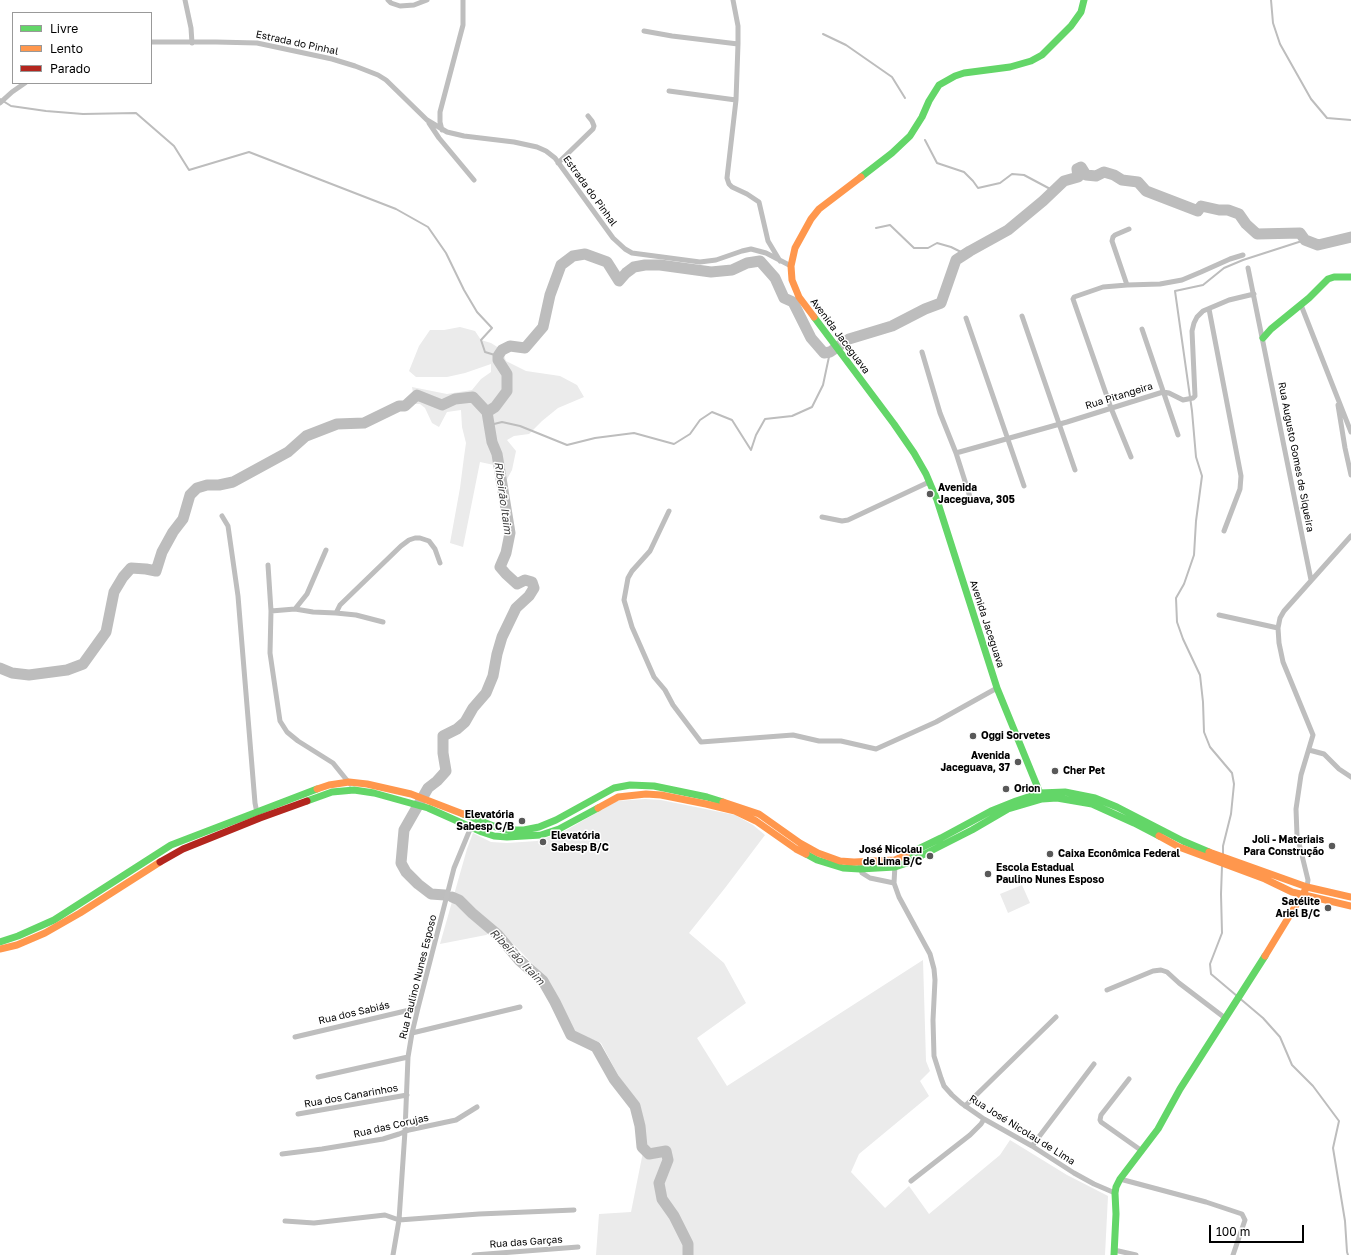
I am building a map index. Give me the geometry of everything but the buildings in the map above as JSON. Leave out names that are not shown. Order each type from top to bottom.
[{"type":"main road","name":"Avenida Jaceguava","points":[[1041,796],[997,688],[937,500],[929,482],[914,453],[894,424],[799,297],[792,280],[790,266],[795,248],[811,219],[819,209],[892,153],[910,136],[939,85],[955,76],[1010,67],[1031,61],[1042,55],[1073,23],[1081,12],[1084,0]]},
{"type":"main road","points":[[1263,338],[1271,329],[1301,305],[1328,279],[1334,277],[1351,277]]},
{"type":"main road","points":[[0,949],[45,933],[80,913],[164,859],[183,849],[329,785],[350,782],[367,784],[411,794],[471,827],[494,836],[523,837],[541,835],[559,829],[618,797],[653,794],[735,811],[756,821],[796,849],[817,860],[843,868],[859,865],[907,863],[972,830],[1008,809],[1041,796],[1092,804],[1179,846],[1227,862],[1302,895],[1351,906]]},
{"type":"main road","points":[[0,942],[18,936],[54,920],[171,845],[258,815],[332,792],[354,790],[374,793],[407,802],[440,804],[496,827],[509,830],[524,830],[539,827],[574,812],[614,788],[630,785],[654,786],[707,797],[759,814],[818,853],[840,861],[859,865]]},
{"type":"main road","points":[[440,804],[449,811],[468,820],[471,827]]},
{"type":"main road","points":[[471,827],[474,824],[496,827]]},
{"type":"main road","points":[[1227,862],[1307,887],[1351,898]]},
{"type":"main road","points":[[1114,1253],[1115,1192],[1120,1179],[1158,1128],[1180,1089],[1271,948],[1307,887]]},
{"type":"street","points":[[185,0],[191,28],[192,42]]},
{"type":"street","points":[[388,0],[391,3],[400,6],[414,5],[427,0]]},
{"type":"street","points":[[442,130],[440,112],[463,25],[463,0]]},
{"type":"street","points":[[733,0],[738,26],[738,44],[736,100],[727,178],[732,187],[759,202],[768,241],[780,261]]},
{"type":"street","points":[[644,32],[738,44]]},
{"type":"street","name":"Estrada do Pinhal","points":[[152,42],[257,43],[332,59],[355,66],[386,80],[427,120],[442,130],[459,136],[498,139],[537,147],[555,158],[613,238],[632,253],[700,262],[716,260],[751,249],[766,253],[790,266]]},
{"type":"street","points":[[0,103],[24,84]]},
{"type":"street","points":[[669,91],[736,100]]},
{"type":"street","points":[[558,163],[593,129],[594,126],[588,116]]},
{"type":"street","points":[[427,120],[439,138],[474,180]]},
{"type":"street","points":[[1128,285],[1112,241],[1115,235],[1130,229]]},
{"type":"street","points":[[1131,457],[1111,408],[1073,299],[1076,296],[1103,287],[1160,284],[1182,280],[1230,259],[1243,255]]},
{"type":"street","name":"Rua Augusto Gomes de Siqueira","points":[[1248,268],[1311,580]]},
{"type":"street","name":"Rua Pitangeira","points":[[956,453],[1060,424],[1163,392],[1169,393],[1183,400],[1193,398],[1195,396],[1192,331],[1198,317],[1203,312],[1229,300],[1254,294]]},
{"type":"street","points":[[1301,305],[1351,432]]},
{"type":"street","points":[[1209,309],[1241,476],[1240,489],[1224,531]]},
{"type":"street","points":[[1022,316],[1075,470]]},
{"type":"street","points":[[966,318],[1024,486]]},
{"type":"street","points":[[1142,329],[1178,435]]},
{"type":"street","points":[[922,352],[940,413],[956,453],[970,497]]},
{"type":"street","points":[[1337,396],[1351,475]]},
{"type":"street","points":[[822,517],[842,521],[848,520],[929,482]]},
{"type":"street","points":[[669,511],[650,551],[632,571],[628,578],[624,600],[632,627],[654,677],[665,690],[673,705],[701,742],[794,735],[819,741],[841,742],[876,749],[936,722],[997,688]]},
{"type":"street","points":[[222,516],[228,526],[238,596],[258,815]]},
{"type":"street","points":[[1307,887],[1308,880],[1299,849],[1296,809],[1302,775],[1313,735],[1283,662],[1278,628],[1282,614],[1351,536]]},
{"type":"street","points":[[336,613],[340,606],[356,589],[400,546],[409,540],[420,538],[429,541],[435,549],[440,563]]},
{"type":"street","points":[[295,609],[307,594],[326,550]]},
{"type":"street","points":[[268,565],[271,611],[270,653],[280,721],[287,732],[298,741],[332,762],[350,782],[354,790]]},
{"type":"street","points":[[271,611],[295,609],[313,612],[336,613],[356,615],[383,622]]},
{"type":"street","points":[[1220,615],[1278,628]]},
{"type":"street","points":[[1309,750],[1324,754],[1339,769],[1351,777]]},
{"type":"street","name":"Rua Paulino Nunes Esposo","points":[[393,1255],[398,1220],[405,1131],[408,1057],[412,1033],[454,868],[471,827]]},
{"type":"street","name":"Rua José Nicolau de Lima","points":[[895,864],[894,882],[899,897],[930,954],[934,969],[934,1056],[940,1078],[944,1086],[965,1106],[984,1119],[1032,1146],[1074,1173],[1094,1184],[1115,1192]]},
{"type":"street","points":[[859,865],[863,874],[870,878],[894,882]]},
{"type":"street","points":[[1107,990],[1153,971],[1161,970],[1167,972],[1225,1018]]},
{"type":"street","points":[[412,1033],[520,1007]]},
{"type":"street","name":"Rua dos Sabiás","points":[[295,1037],[418,1008]]},
{"type":"street","points":[[965,1106],[1056,1017]]},
{"type":"street","points":[[318,1077],[408,1057]]},
{"type":"street","points":[[1032,1146],[1094,1064]]},
{"type":"street","points":[[1129,1078],[1101,1115],[1100,1120],[1142,1151]]},
{"type":"street","name":"Rua dos Canarinhos","points":[[298,1114],[407,1095]]},
{"type":"street","name":"Rua das Corujas","points":[[282,1154],[383,1139],[405,1131],[456,1120],[477,1107]]},
{"type":"street","points":[[911,1181],[970,1135],[984,1119]]},
{"type":"street","points":[[1120,1179],[1206,1202],[1236,1212],[1243,1216],[1245,1220],[1233,1255]]},
{"type":"street","points":[[285,1221],[314,1223],[385,1215],[398,1220],[478,1214],[574,1210]]},
{"type":"street","name":"Rua das Garças","points":[[474,1255],[578,1247]]},
{"type":"street","points":[[1114,1253],[1136,1255]]},
{"type":"shaded area","points":[[460,327],[475,331],[481,340],[491,343],[502,350],[506,361],[526,371],[560,376],[577,385],[584,397],[558,408],[529,434],[514,436],[507,440],[516,451],[512,470],[506,481],[494,465],[480,462],[463,547],[450,543],[466,443],[462,427],[461,410],[447,412],[439,427],[432,423],[425,408],[420,404],[415,404],[412,387],[447,394],[472,390],[481,379],[491,372],[491,364],[465,373],[447,377],[416,377],[409,371],[419,346],[430,330],[444,330]]},
{"type":"shaded area","points":[[645,799],[661,800],[735,815],[753,825],[765,835],[689,933],[724,963],[746,1003],[697,1038],[727,1086],[923,960],[926,1061],[930,1071],[920,1081],[929,1096],[859,1154],[851,1172],[885,1208],[909,1186],[929,1214],[1000,1155],[1010,1140],[1067,1175],[1108,1196],[1105,1255],[596,1255],[599,1214],[631,1212],[645,1142],[638,1103],[619,1077],[601,1043],[574,1032],[546,978],[498,928],[486,935],[440,944],[473,833],[491,842],[507,843],[537,841],[563,832],[617,801]]},
{"type":"shaded area","points":[[1022,885],[1030,903],[1008,913],[1000,894]]},
{"type":"waterway","points":[[1271,0],[1273,23],[1280,44],[1311,99],[1327,118],[1351,120]]},
{"type":"waterway","points":[[823,34],[846,45],[892,77],[905,98]]},
{"type":"waterway","points":[[0,99],[11,106],[46,111],[83,114],[136,113],[174,146],[189,170],[249,152],[396,209],[428,227],[446,253],[464,290],[477,312],[492,328],[481,340],[485,352],[498,356]]},
{"type":"waterway","points":[[925,140],[937,163],[964,172],[978,188],[1000,183],[1012,174],[1024,175],[1054,191]]},
{"type":"waterway","points":[[0,668],[12,673],[29,675],[67,670],[83,664],[106,632],[114,592],[123,577],[131,568],[156,571],[162,552],[173,532],[183,519],[190,495],[197,488],[207,485],[219,485],[233,482],[288,452],[306,436],[337,424],[364,423],[399,406],[405,406],[417,395],[442,405],[455,399],[473,397],[487,412],[495,407],[507,391],[507,374],[498,360],[498,356],[502,350],[510,346],[525,348],[543,327],[550,295],[561,265],[573,256],[585,254],[607,262],[619,281],[634,267],[645,265],[660,265],[711,272],[732,270],[747,263],[760,261],[775,278],[784,298],[793,302],[811,338],[824,353],[830,352],[849,339],[892,326],[925,309],[941,303],[956,260],[1008,230],[1043,201],[1064,181],[1078,177],[1077,169],[1081,167],[1086,175],[1096,176],[1104,172],[1114,175],[1122,180],[1138,182],[1146,191],[1198,211],[1201,206],[1219,210],[1228,210],[1239,214],[1246,224],[1257,234],[1300,233],[1305,240],[1318,245],[1351,237]]},
{"type":"waterway","points":[[876,228],[890,225],[914,248],[928,248],[937,243],[951,247],[965,254]]},
{"type":"waterway","points":[[1223,854],[1223,846],[1231,814],[1234,784],[1232,773],[1210,747],[1204,732],[1200,675],[1183,639],[1177,622],[1176,598],[1184,584],[1194,555],[1196,521],[1202,476],[1196,457],[1192,411],[1175,291],[1203,285],[1224,268],[1243,260],[1305,240]]},
{"type":"waterway","points":[[490,425],[502,422],[520,426],[567,445],[595,438],[634,433],[674,444],[690,434],[700,420],[712,412],[732,420],[751,450],[756,435],[765,419],[792,416],[812,407],[823,385],[830,352]]},
{"type":"waterway","name":"Ribeirão Itaim","points":[[445,895],[431,894],[406,872],[401,863],[404,830],[428,788],[446,771],[443,753],[443,736],[457,729],[465,722],[473,708],[486,693],[493,676],[502,637],[516,608],[529,596],[534,588],[532,582],[525,580],[517,584],[500,567],[506,553],[510,533],[497,454],[492,442],[487,412]]},
{"type":"waterway","points":[[1222,866],[1222,933],[1210,964],[1211,974],[1263,1018],[1280,1037],[1292,1065],[1313,1086],[1339,1121],[1333,1148],[1345,1221],[1348,1255]]},
{"type":"waterway","name":"Ribeirão Itaim","points":[[452,897],[459,900],[498,935],[519,960],[543,981],[571,1035],[596,1047],[614,1079],[635,1106],[640,1126],[642,1147],[649,1154],[666,1151],[668,1160],[659,1183],[662,1199],[674,1216],[688,1244],[688,1255]]},
{"type":"traffic: fast","points":[[861,177],[892,153],[910,136],[939,85],[964,73],[1010,67],[1031,61],[1042,55],[1071,26],[1081,12],[1084,0]]},
{"type":"traffic: fast","points":[[1263,338],[1271,329],[1309,298],[1328,279],[1334,277],[1351,277]]},
{"type":"traffic: fast","points":[[814,317],[894,424],[914,453],[926,474],[937,500],[997,688],[1042,798]]},
{"type":"traffic: fast","points":[[463,814],[496,827],[509,830],[524,830],[539,827],[556,820],[614,788],[630,785],[654,786],[707,797],[723,802]]},
{"type":"traffic: fast","points":[[0,942],[18,936],[54,920],[171,845],[317,789]]},
{"type":"traffic: fast","points":[[307,801],[332,792],[354,790],[374,793],[428,808],[494,836],[507,837],[541,835],[559,829],[598,808]]},
{"type":"traffic: fast","points":[[906,855],[991,811],[1016,801],[1040,793],[1065,792],[1095,798],[1117,807],[1183,841],[1209,852]]},
{"type":"traffic: fast","points":[[806,854],[817,860],[843,868],[860,869],[895,867],[907,863],[972,830],[1008,809],[1042,799],[1057,798],[1092,804],[1159,836]]},
{"type":"traffic: fast","points":[[1114,1255],[1116,1214],[1115,1193],[1120,1179],[1158,1129],[1180,1089],[1265,956]]},
{"type":"traffic: slow","points":[[814,317],[799,297],[792,280],[791,266],[795,248],[811,219],[819,209],[861,177]]},
{"type":"traffic: slow","points":[[317,789],[329,785],[349,782],[367,784],[411,794],[463,814]]},
{"type":"traffic: slow","points":[[598,808],[618,797],[646,794],[661,795],[706,804],[735,811],[756,821],[796,849],[806,854]]},
{"type":"traffic: slow","points":[[723,802],[759,814],[800,843],[818,853],[840,861],[854,862],[895,860],[906,855]]},
{"type":"traffic: slow","points":[[1159,836],[1179,847],[1265,879],[1292,892],[1351,906]]},
{"type":"traffic: slow","points":[[1209,852],[1307,887],[1351,897]]},
{"type":"traffic: slow","points":[[0,949],[17,945],[45,933],[80,913],[160,862]]},
{"type":"traffic: slow","points":[[1265,956],[1307,887]]},
{"type":"traffic: jam","points":[[160,862],[183,849],[307,801]]},
{"type":"place","name":"Avenida Jaceguava, 305","points":[[930,494]]},
{"type":"place","name":"Oggi Sorvetes","points":[[973,736]]},
{"type":"place","name":"Avenida Jaceguava, 37","points":[[1018,762]]},
{"type":"place","name":"Cher Pet","points":[[1055,771]]},
{"type":"place","name":"Orion","points":[[1006,789]]},
{"type":"place","name":"Elevatória Sabesp C/B","points":[[522,821]]},
{"type":"place","name":"Elevatória Sabesp B/C","points":[[543,842]]},
{"type":"place","name":"Joli - Materiais Para Construção","points":[[1332,846]]},
{"type":"place","name":"Caixa Econômica Federal","points":[[1050,854]]},
{"type":"place","name":"José Nicolau de Lima B/C","points":[[930,856]]},
{"type":"place","name":"Escola Estadual Paulino Nunes Esposo","points":[[988,874]]},
{"type":"place","name":"Satélite Ariel B/C","points":[[1328,908]]}]
